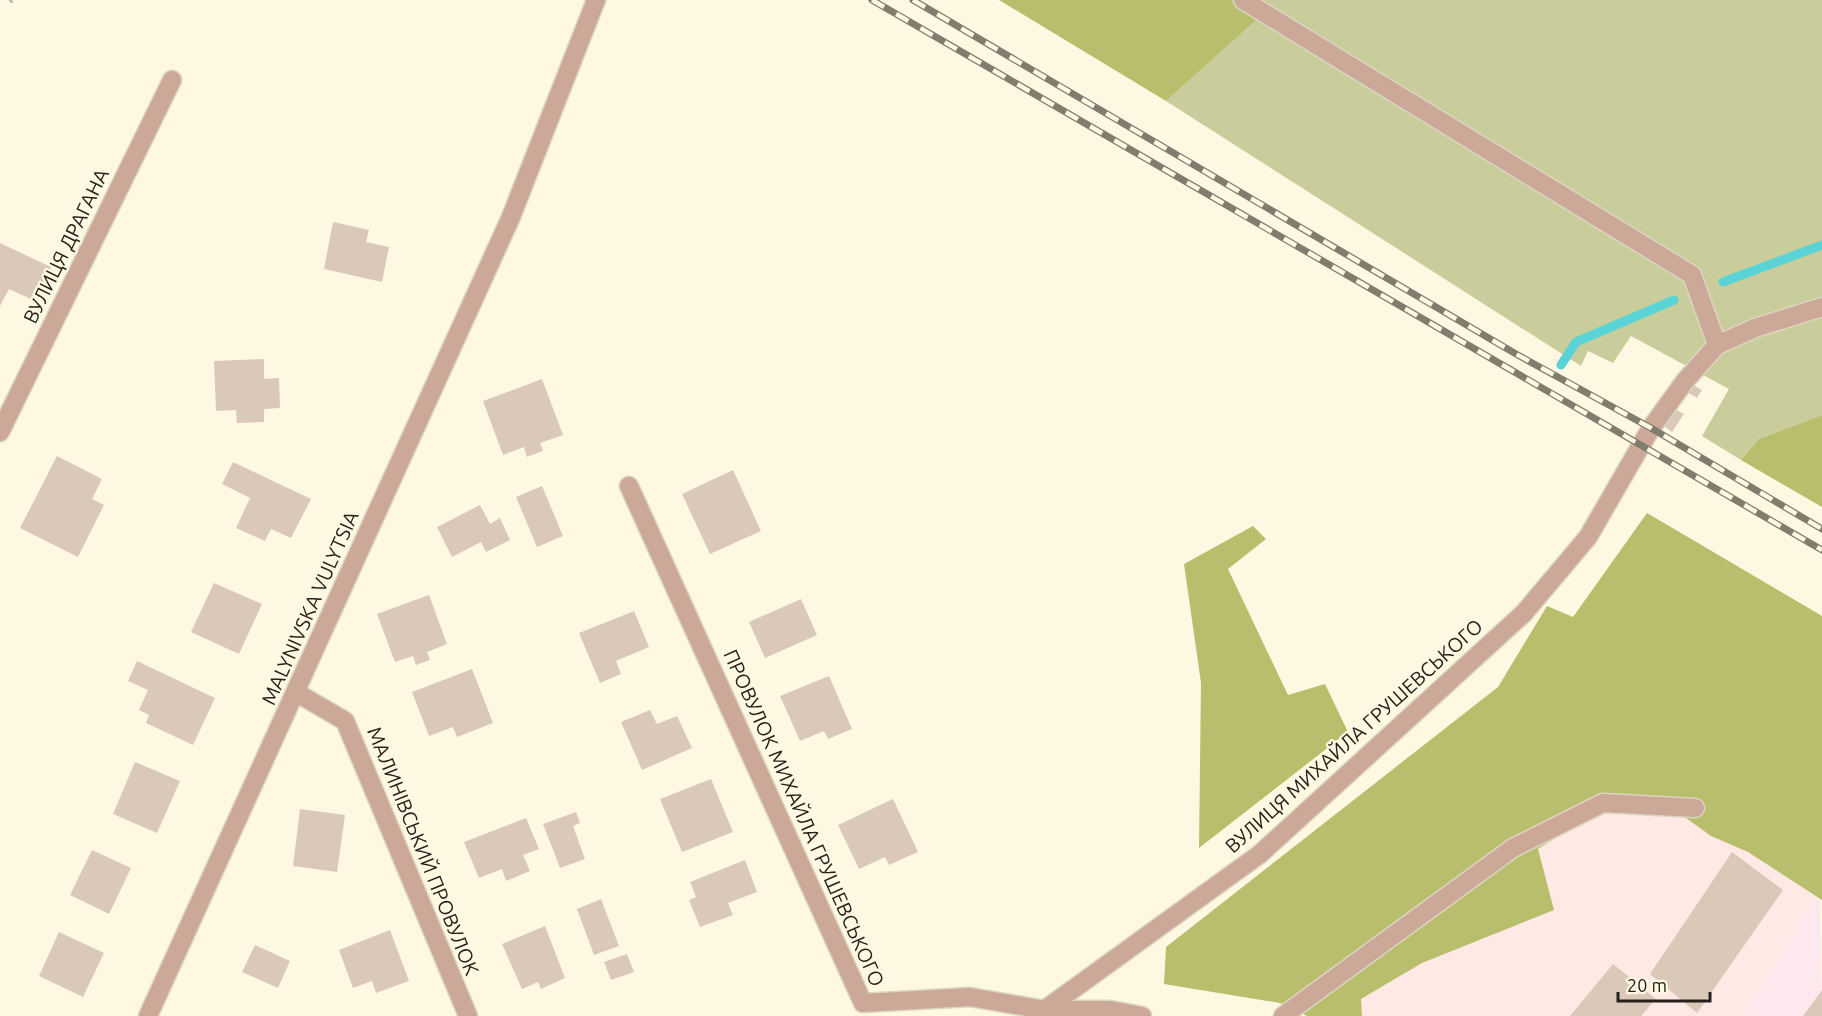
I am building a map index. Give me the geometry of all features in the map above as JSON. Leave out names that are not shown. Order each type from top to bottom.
[{"type":"street","name":"MALYNIVSKA VULYTSIA","points":[[148,1016],[297,693],[511,217],[596,0]]},
{"type":"street","points":[[1243,0],[1692,275],[1717,345],[1755,328],[1822,307]]},
{"type":"street","name":"ВУЛИЦЯ ДРАГАНА","points":[[0,432],[172,80]]},
{"type":"street","name":"ВУЛИЦЯ МИХАЙЛА ГРУШЕВСЬКОГО","points":[[1041,1013],[1260,854],[1524,613],[1588,537],[1652,429],[1685,381],[1717,345]]},
{"type":"street","name":"ПРОВУЛОК МИХАЙЛА ГРУШЕВСЬКОГО","points":[[629,486],[863,1003],[970,997],[1041,1013]]},
{"type":"street","name":"МАЛИНІВСЬКИЙ ПРОВУЛОК","points":[[297,693],[345,721],[468,1016]]},
{"type":"street","points":[[1283,1016],[1523,843],[1603,803],[1695,808]]},
{"type":"street","points":[[1041,1013],[1110,1010],[1142,1016]]},
{"type":"shaded area","points":[[1618,804],[1672,808],[1711,836],[1748,852],[1820,899],[1811,905],[1743,1016],[1362,1016],[1361,999],[1422,963],[1553,910],[1538,849],[1589,817]]},
{"type":"shaded area","points":[[1820,899],[1822,1016],[1743,1016],[1811,905]]},
{"type":"green space","points":[[999,0],[1250,0],[1268,9],[1166,101]]},
{"type":"green space","points":[[1250,0],[1822,0],[1822,415],[1759,439],[1741,460],[1702,436],[1729,389],[1631,336],[1613,363],[1588,351],[1581,366],[1166,101],[1267,9]]},
{"type":"green space","points":[[1822,415],[1822,507],[1741,460],[1759,439]]},
{"type":"green space","points":[[1647,513],[1822,616],[1822,900],[1748,852],[1711,836],[1672,808],[1618,804],[1589,817],[1538,849],[1554,910],[1422,963],[1361,999],[1362,1016],[1307,1016],[1280,1003],[1164,984],[1166,947],[1498,687],[1547,606],[1573,617]]},
{"type":"green space","points":[[1253,526],[1266,539],[1228,569],[1288,695],[1325,684],[1348,732],[1199,848],[1201,683],[1184,564]]},
{"type":"building","points":[[333,222],[369,230],[366,242],[389,247],[382,282],[324,269]]},
{"type":"building","points":[[0,243],[51,267],[35,301],[9,289],[0,306]]},
{"type":"building","points":[[264,359],[264,379],[279,378],[280,408],[264,409],[264,422],[237,423],[236,410],[216,411],[214,361]]},
{"type":"building","points":[[542,379],[563,435],[540,443],[543,451],[527,457],[524,447],[503,455],[483,401]]},
{"type":"building","points":[[1690,383],[1702,390],[1697,398],[1685,391]]},
{"type":"building","points":[[1669,406],[1684,414],[1672,432],[1659,422]]},
{"type":"building","points":[[57,456],[102,479],[92,499],[104,505],[78,557],[20,528]]},
{"type":"building","points":[[233,462],[311,499],[291,538],[271,529],[265,541],[236,528],[250,498],[222,484]]},
{"type":"building","points":[[733,470],[761,531],[710,554],[682,494]]},
{"type":"building","points":[[542,486],[563,536],[537,547],[516,497]]},
{"type":"building","points":[[480,505],[490,524],[500,518],[510,540],[486,552],[481,542],[452,557],[437,527]]},
{"type":"building","points":[[214,583],[262,604],[239,654],[191,632]]},
{"type":"building","points":[[429,595],[447,644],[427,652],[430,660],[416,665],[413,656],[395,662],[377,614]]},
{"type":"building","points":[[801,599],[817,635],[765,658],[749,622]]},
{"type":"building","points":[[634,611],[649,647],[616,661],[621,674],[600,683],[579,633]]},
{"type":"building","points":[[137,661],[215,698],[193,745],[146,723],[149,715],[139,710],[148,690],[128,681]]},
{"type":"building","points":[[472,669],[493,723],[457,737],[453,727],[429,736],[412,692]]},
{"type":"building","points":[[829,676],[852,729],[828,739],[824,731],[800,741],[780,696]]},
{"type":"building","points":[[650,710],[657,724],[677,716],[692,748],[642,770],[621,722]]},
{"type":"building","points":[[135,762],[180,781],[157,833],[113,814]]},
{"type":"building","points":[[711,779],[733,832],[682,852],[660,799]]},
{"type":"building","points":[[893,799],[918,852],[889,865],[885,857],[859,869],[838,825]]},
{"type":"building","points":[[300,809],[345,815],[337,872],[293,866]]},
{"type":"building","points":[[576,812],[580,823],[573,826],[585,859],[560,868],[543,824]]},
{"type":"building","points":[[526,818],[539,849],[523,855],[530,871],[506,881],[502,869],[479,878],[464,842]]},
{"type":"building","points":[[92,850],[131,868],[109,914],[70,895]]},
{"type":"building","points":[[1732,852],[1783,890],[1697,1013],[1650,974]]},
{"type":"building","points":[[745,860],[757,892],[728,903],[733,915],[700,927],[689,900],[696,897],[690,882]]},
{"type":"building","points":[[601,899],[619,946],[594,955],[577,909]]},
{"type":"building","points":[[545,926],[565,978],[541,989],[538,982],[522,989],[502,944]]},
{"type":"building","points":[[390,930],[409,981],[376,993],[372,981],[353,988],[339,950]]},
{"type":"building","points":[[59,932],[104,953],[83,997],[39,976]]},
{"type":"building","points":[[255,945],[290,961],[278,988],[242,972]]},
{"type":"building","points":[[627,954],[634,972],[611,980],[604,962]]},
{"type":"building","points":[[1613,964],[1656,999],[1641,1016],[1570,1016]]},
{"type":"building","points":[[1822,990],[1822,1016],[1803,1016]]},
{"type":"waterway","points":[[1723,282],[1822,245]]},
{"type":"waterway","points":[[1561,365],[1576,342],[1674,300]]},
{"type":"railway","points":[[872,0],[1822,550]]},
{"type":"railway","points":[[913,0],[1516,354],[1651,428],[1822,529]]}]
